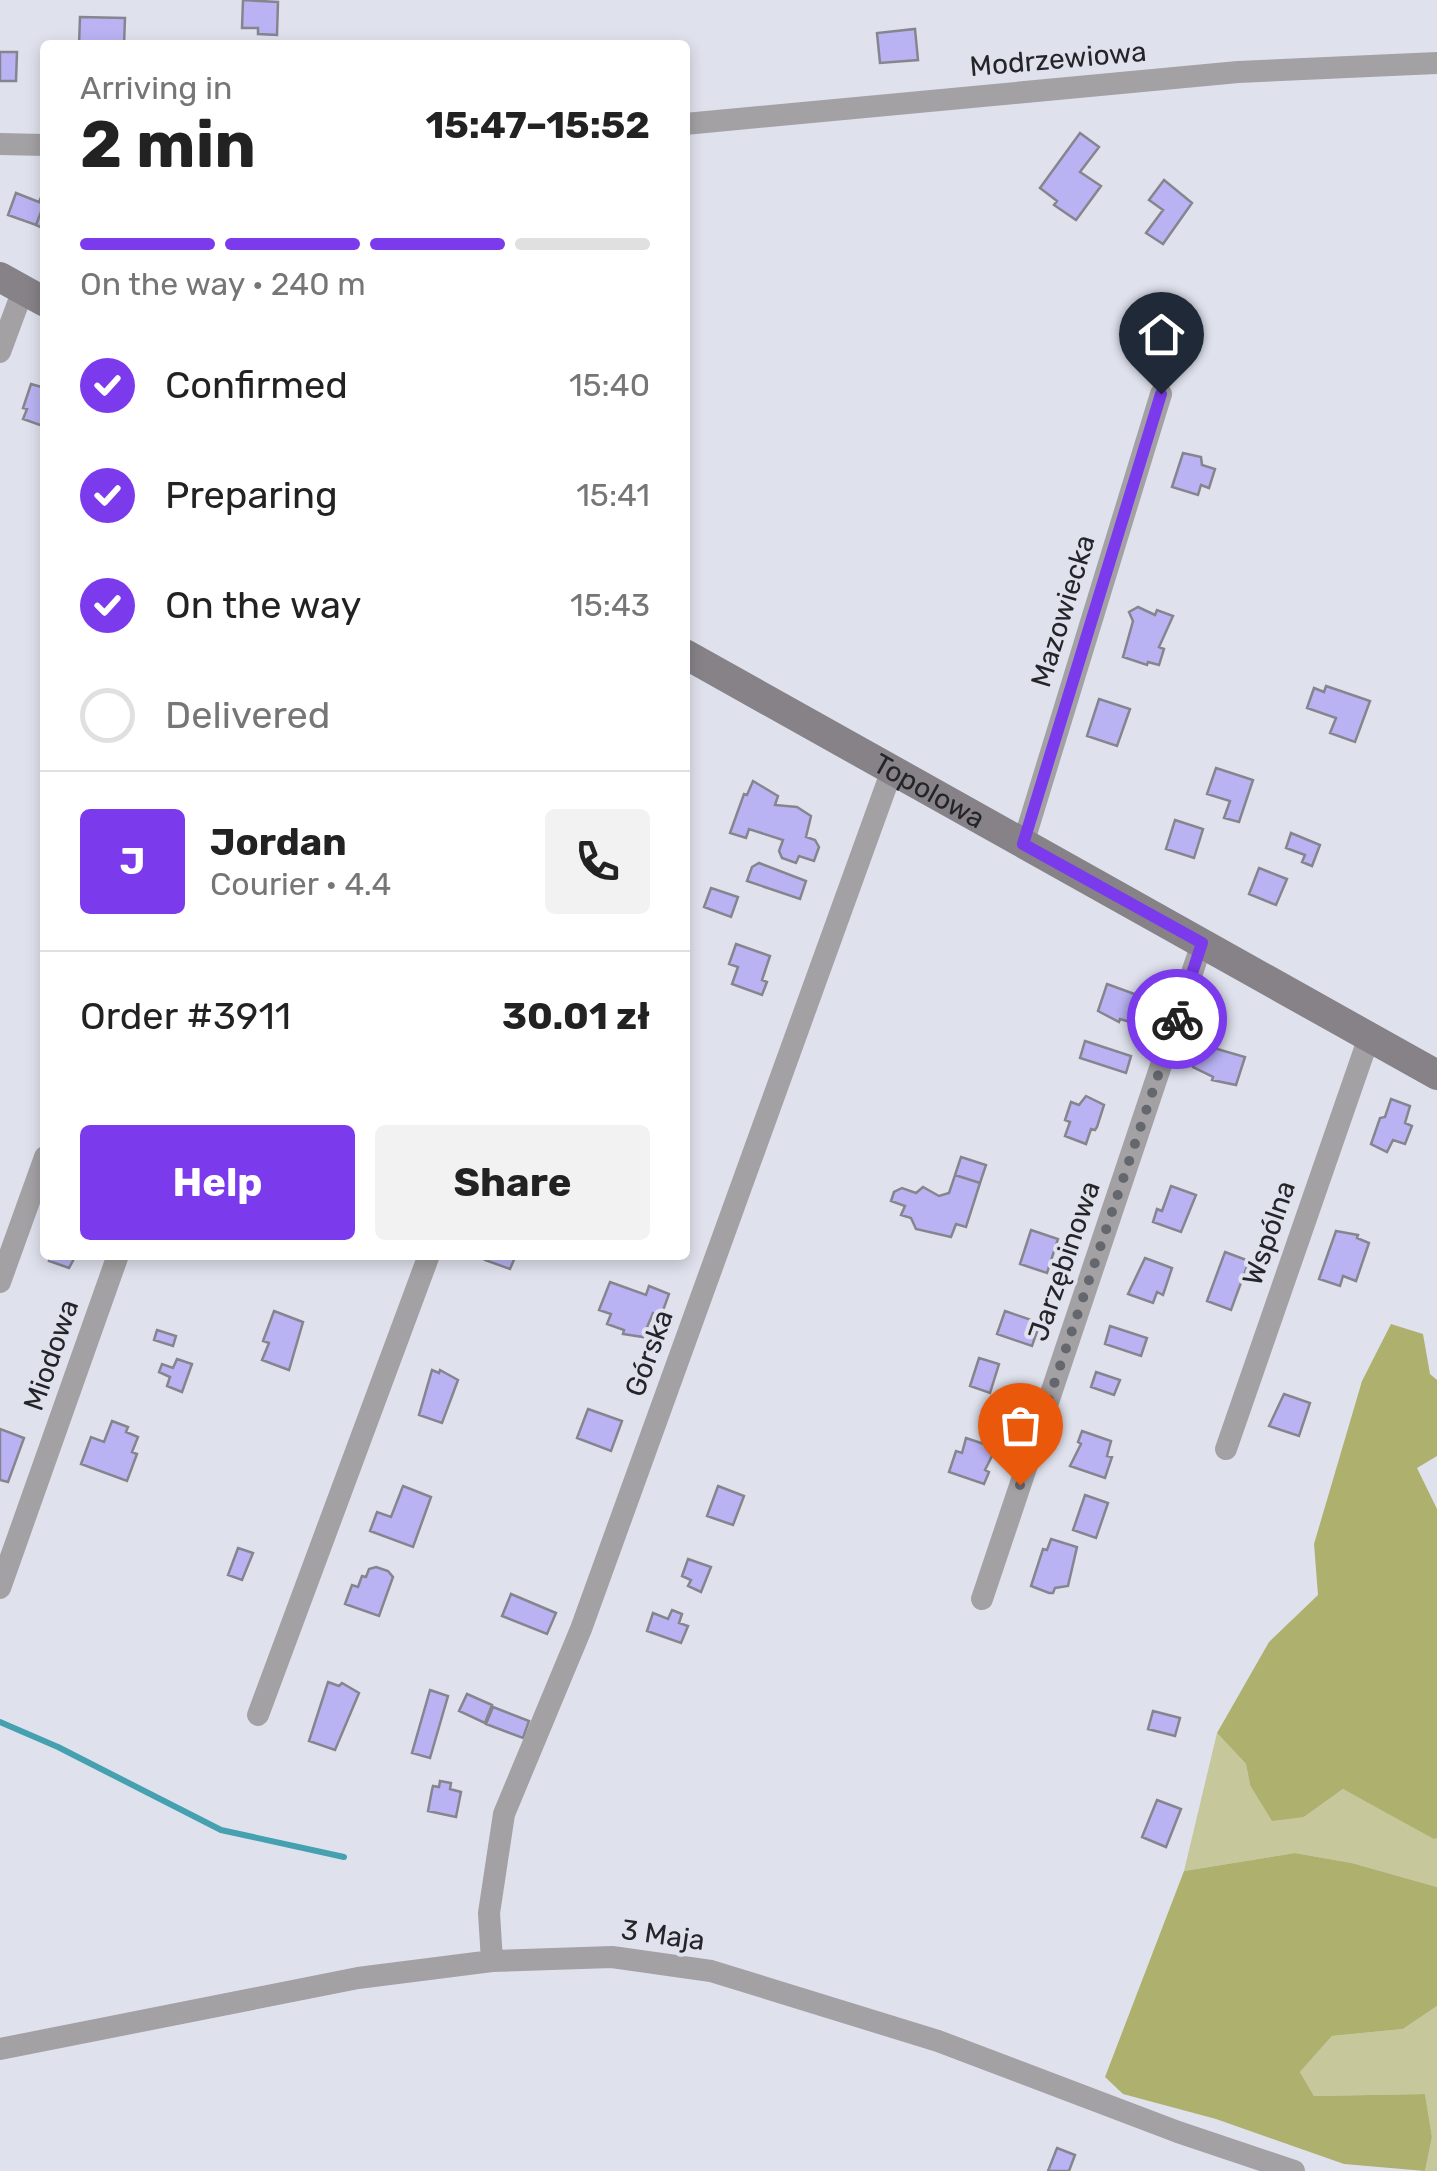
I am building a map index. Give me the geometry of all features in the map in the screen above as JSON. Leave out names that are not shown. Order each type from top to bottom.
[{"type":"street","name":"Modrzewiowa","points":[[690,124],[1238,72],[1437,63]]},
{"type":"street","points":[[0,144],[40,146]]},
{"type":"street","points":[[0,352],[22,290]]},
{"type":"street","name":"Mazowiecka","points":[[1023,844],[1161,394]]},
{"type":"street","name":"Topolowa","points":[[690,657],[1437,1075]]},
{"type":"street","name":"Górska","points":[[492,1961],[489,1912],[504,1814],[581,1628],[892,770]]},
{"type":"street","name":"Jarzębinowa","points":[[982,1598],[1202,943]]},
{"type":"street","name":"Wspólna","points":[[1226,1449],[1369,1037]]},
{"type":"street","points":[[0,1282],[40,1171]]},
{"type":"street","name":"Miodowa","points":[[0,1588],[116,1260]]},
{"type":"street","points":[[258,1715],[428,1260]]},
{"type":"street","name":"3 Maja","points":[[0,2049],[358,1978],[492,1961],[612,1957],[711,1971],[938,2041],[1178,2132],[1294,2171]]},
{"type":"green space","points":[[1391,1324],[1423,1334],[1430,1374],[1437,1380],[1437,1456],[1417,1468],[1437,1509],[1434,1839],[1343,1789],[1304,1817],[1272,1821],[1250,1785],[1246,1764],[1217,1733],[1269,1642],[1318,1595],[1314,1544],[1362,1381]]},
{"type":"green space","points":[[1217,1733],[1246,1764],[1250,1785],[1304,1817],[1343,1789],[1437,1838],[1437,1887],[1352,1863],[1295,1853],[1184,1871]]},
{"type":"green space","points":[[1295,1853],[1352,1863],[1437,1887],[1437,2006],[1403,2029],[1332,2036],[1300,2072],[1314,2096],[1425,2094],[1432,2137],[1425,2171],[1344,2164],[1216,2119],[1123,2094],[1105,2077],[1184,1871]]},
{"type":"green space","points":[[1437,2006],[1437,2171],[1425,2171],[1432,2137],[1425,2094],[1314,2096],[1300,2072],[1332,2036],[1403,2029]]},
{"type":"building","points":[[243,0],[278,2],[277,35],[258,34],[258,28],[242,28]]},
{"type":"building","points":[[80,17],[125,18],[124,40],[79,40]]},
{"type":"building","points":[[915,29],[918,60],[880,63],[877,33]]},
{"type":"building","points":[[0,52],[17,52],[16,81],[0,81]]},
{"type":"building","points":[[1080,133],[1099,147],[1080,172],[1101,186],[1076,220],[1054,205],[1057,201],[1040,188]]},
{"type":"building","points":[[1164,180],[1192,203],[1163,244],[1146,233],[1163,210],[1149,200]]},
{"type":"building","points":[[16,193],[40,202],[36,225],[8,215]]},
{"type":"building","points":[[31,384],[40,387],[40,425],[23,419],[27,409],[23,408]]},
{"type":"building","points":[[1183,453],[1201,457],[1202,465],[1215,469],[1209,488],[1201,485],[1198,495],[1172,487]]},
{"type":"building","points":[[1138,607],[1155,615],[1157,610],[1173,616],[1159,647],[1164,649],[1159,665],[1123,657],[1133,621],[1129,612]]},
{"type":"building","points":[[1326,686],[1370,701],[1355,742],[1330,733],[1336,718],[1307,708],[1314,688],[1324,692]]},
{"type":"building","points":[[1099,699],[1130,709],[1117,746],[1087,736]]},
{"type":"building","points":[[1216,768],[1253,780],[1239,822],[1224,818],[1230,801],[1207,794]]},
{"type":"building","points":[[753,781],[778,796],[775,805],[797,807],[811,816],[806,837],[815,840],[819,847],[814,861],[799,856],[796,863],[782,858],[779,851],[783,840],[749,829],[746,838],[730,833]]},
{"type":"building","points":[[1175,820],[1203,829],[1194,858],[1166,849]]},
{"type":"building","points":[[1291,833],[1320,845],[1312,866],[1302,862],[1305,855],[1286,848]]},
{"type":"building","points":[[759,863],[806,881],[800,899],[747,881],[752,867]]},
{"type":"building","points":[[1259,868],[1287,879],[1276,905],[1249,894]]},
{"type":"building","points":[[711,888],[738,897],[731,917],[704,907]]},
{"type":"building","points":[[736,944],[770,956],[762,980],[767,982],[762,995],[732,984],[738,967],[729,964]]},
{"type":"building","points":[[1107,984],[1140,996],[1130,1022],[1119,1022],[1098,1011]]},
{"type":"building","points":[[1085,1041],[1131,1056],[1126,1073],[1080,1058]]},
{"type":"building","points":[[1200,1044],[1245,1057],[1236,1085],[1212,1080],[1213,1077],[1193,1067]]},
{"type":"building","points":[[1086,1096],[1104,1105],[1086,1144],[1065,1136],[1070,1122],[1065,1120],[1071,1102],[1079,1105]]},
{"type":"building","points":[[1391,1099],[1410,1106],[1405,1123],[1412,1126],[1405,1144],[1393,1140],[1387,1152],[1371,1144]]},
{"type":"building","points":[[961,1157],[986,1165],[980,1183],[955,1175]]},
{"type":"building","points":[[955,1175],[980,1183],[966,1227],[956,1224],[951,1237],[916,1229],[911,1218],[901,1215],[905,1206],[891,1201],[894,1192],[902,1188],[916,1193],[923,1187],[939,1196],[949,1193]]},
{"type":"building","points":[[1171,1186],[1196,1195],[1181,1232],[1153,1222],[1157,1209],[1162,1211]]},
{"type":"building","points":[[1031,1230],[1058,1239],[1047,1273],[1020,1264]]},
{"type":"building","points":[[1336,1231],[1358,1235],[1357,1238],[1369,1243],[1356,1281],[1343,1276],[1340,1286],[1319,1279]]},
{"type":"building","points":[[1225,1252],[1249,1261],[1231,1310],[1207,1301]]},
{"type":"building","points":[[1145,1258],[1172,1268],[1163,1295],[1157,1292],[1153,1303],[1128,1294]]},
{"type":"building","points":[[49,1260],[73,1260],[69,1268]]},
{"type":"building","points":[[485,1260],[514,1260],[510,1269]]},
{"type":"building","points":[[610,1282],[646,1295],[649,1286],[669,1294],[661,1316],[653,1313],[643,1337],[623,1334],[624,1330],[607,1324],[611,1314],[599,1310]]},
{"type":"building","points":[[274,1311],[303,1322],[289,1370],[262,1360],[269,1343],[263,1341]]},
{"type":"building","points":[[1005,1311],[1040,1323],[1032,1346],[997,1334]]},
{"type":"building","points":[[1110,1326],[1147,1338],[1141,1356],[1105,1344]]},
{"type":"building","points":[[157,1330],[176,1336],[173,1346],[154,1340]]},
{"type":"building","points":[[979,1358],[999,1364],[990,1393],[970,1386]]},
{"type":"building","points":[[177,1359],[192,1364],[182,1392],[167,1386],[170,1377],[159,1372],[162,1364],[173,1368]]},
{"type":"building","points":[[432,1370],[458,1380],[442,1423],[419,1415]]},
{"type":"building","points":[[1096,1372],[1120,1380],[1114,1395],[1091,1387]]},
{"type":"building","points":[[1284,1394],[1310,1403],[1299,1436],[1269,1426]]},
{"type":"building","points":[[588,1409],[622,1421],[611,1451],[577,1438]]},
{"type":"building","points":[[112,1421],[128,1427],[126,1432],[138,1437],[132,1452],[137,1454],[127,1481],[81,1464],[91,1437],[104,1442]]},
{"type":"building","points":[[0,1429],[24,1438],[8,1482],[0,1480]]},
{"type":"building","points":[[1082,1431],[1111,1441],[1107,1456],[1112,1457],[1105,1478],[1070,1466],[1081,1444],[1078,1442]]},
{"type":"building","points":[[966,1438],[996,1448],[985,1470],[989,1472],[984,1484],[949,1472],[956,1451],[962,1453]]},
{"type":"building","points":[[403,1486],[431,1497],[413,1547],[370,1531],[377,1512],[391,1517]]},
{"type":"building","points":[[718,1486],[744,1496],[733,1525],[707,1516]]},
{"type":"building","points":[[1085,1495],[1108,1503],[1096,1538],[1073,1530]]},
{"type":"building","points":[[1051,1539],[1077,1547],[1068,1586],[1049,1593],[1031,1586],[1043,1549],[1047,1550]]},
{"type":"building","points":[[238,1548],[253,1553],[242,1580],[228,1575]]},
{"type":"building","points":[[688,1559],[711,1567],[701,1592],[688,1586],[691,1580],[682,1576]]},
{"type":"building","points":[[376,1567],[393,1577],[379,1616],[345,1604],[352,1585],[358,1587],[362,1576],[366,1577],[369,1569]]},
{"type":"building","points":[[511,1594],[556,1613],[547,1634],[502,1616]]},
{"type":"building","points":[[672,1610],[682,1614],[679,1623],[688,1626],[681,1643],[647,1631],[653,1613],[668,1619]]},
{"type":"building","points":[[328,1682],[339,1686],[342,1683],[359,1693],[335,1750],[309,1741]]},
{"type":"building","points":[[430,1690],[448,1696],[430,1758],[412,1753]]},
{"type":"building","points":[[467,1694],[492,1705],[485,1723],[459,1711]]},
{"type":"building","points":[[493,1707],[529,1721],[523,1738],[486,1724]]},
{"type":"building","points":[[1153,1711],[1180,1718],[1175,1736],[1148,1729]]},
{"type":"building","points":[[440,1781],[451,1783],[450,1789],[461,1792],[456,1817],[428,1811],[433,1786],[439,1787]]},
{"type":"building","points":[[1157,1800],[1181,1809],[1166,1847],[1142,1837]]},
{"type":"building","points":[[1057,2148],[1075,2155],[1069,2171],[1048,2171]]},
{"type":"waterway","points":[[0,1722],[58,1747],[221,1830],[344,1857]]},
{"type":"way so far","points":[[1020,1485],[1177,1019]]},
{"type":"route","points":[[1161,394],[1023,844],[1202,943],[1177,1019]]}]
